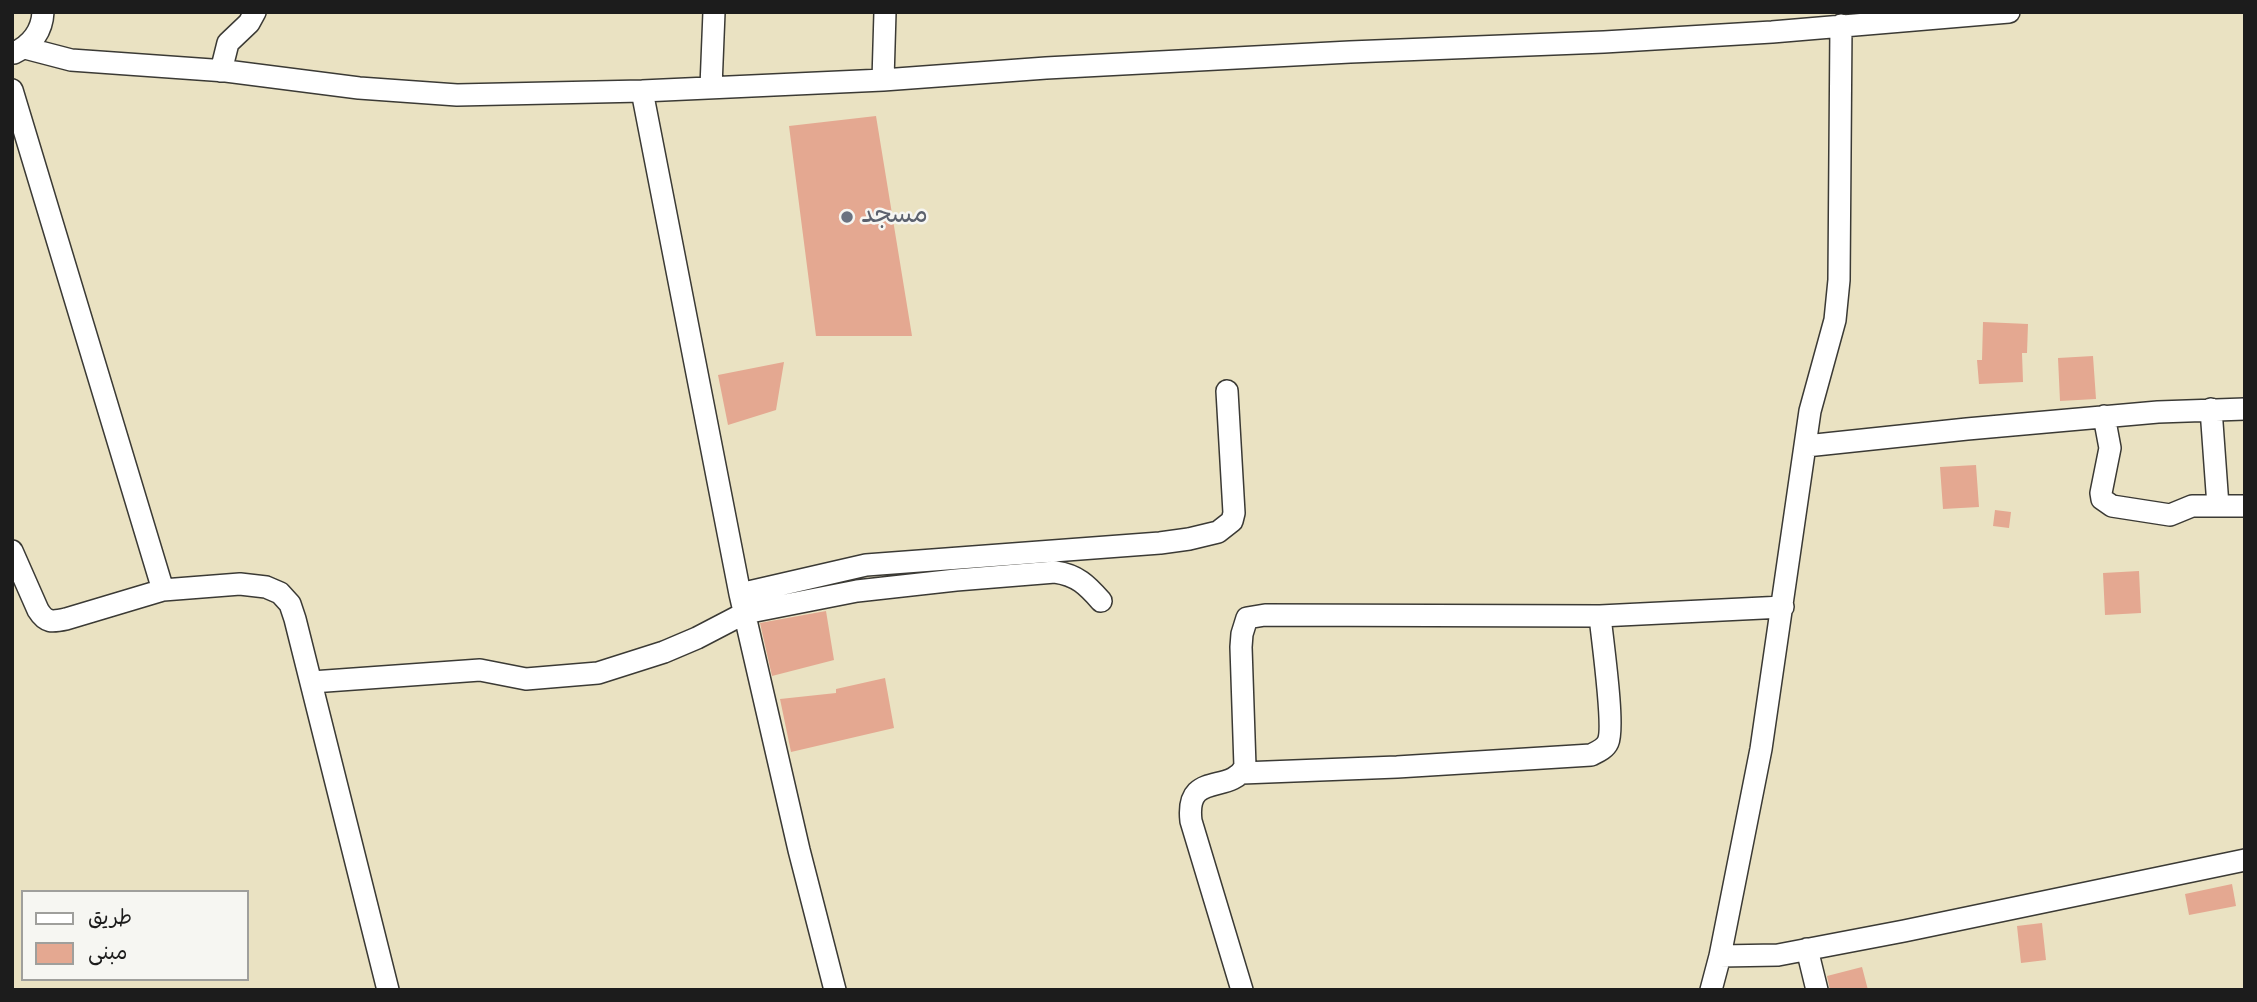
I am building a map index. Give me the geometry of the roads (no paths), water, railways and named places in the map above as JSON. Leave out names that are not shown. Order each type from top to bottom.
[{"type":"street","points":[[19,51],[37,35],[43,12]]},
{"type":"street","points":[[221,71],[228,43],[249,23],[256,12]]},
{"type":"street","points":[[711,87],[714,12]]},
{"type":"street","points":[[883,80],[885,12]]},
{"type":"street","points":[[19,51],[71,60],[221,71],[359,88],[457,95],[642,91],[883,80],[1046,68],[1350,52],[1604,43],[1773,22],[1842,25],[2009,12]]},
{"type":"street","points":[[1711,990],[1761,749],[1810,411],[1835,320],[1839,280],[1842,25]]},
{"type":"street","points":[[12,90],[163,590]]},
{"type":"street","points":[[642,91],[742,603],[799,850],[835,990]]},
{"type":"street","points":[[312,682],[480,670],[526,679],[598,673],[664,652],[742,603],[866,565],[1160,543],[1218,532],[1232,521],[1234,513],[1227,391]]},
{"type":"street","points":[[2211,409],[2218,506]]},
{"type":"street","points":[[1806,446],[2104,416],[2245,409]]},
{"type":"street","points":[[2104,416],[2110,448],[2101,494],[2106,503],[2170,515],[2192,506],[2245,506]]},
{"type":"street","points":[[12,551],[38,610],[43,618],[50,622],[163,590],[240,584],[266,587],[280,593],[290,604],[312,682],[388,990]]},
{"type":"street","points":[[742,603],[1055,572],[1079,579],[1101,601]]},
{"type":"street","points":[[1242,773],[1245,760],[1242,634],[1244,622],[1252,616],[1600,616],[1783,607]]},
{"type":"street","points":[[1242,990],[1190,811],[1196,792],[1205,786],[1242,773],[1591,755],[1603,749],[1609,741],[1610,732],[1600,616]]},
{"type":"street","points":[[1720,956],[1778,955],[1807,950],[2245,860]]},
{"type":"street","points":[[1807,950],[1817,990]]},
{"type":"place","name":"مسجد","points":[[847,217]]}]
